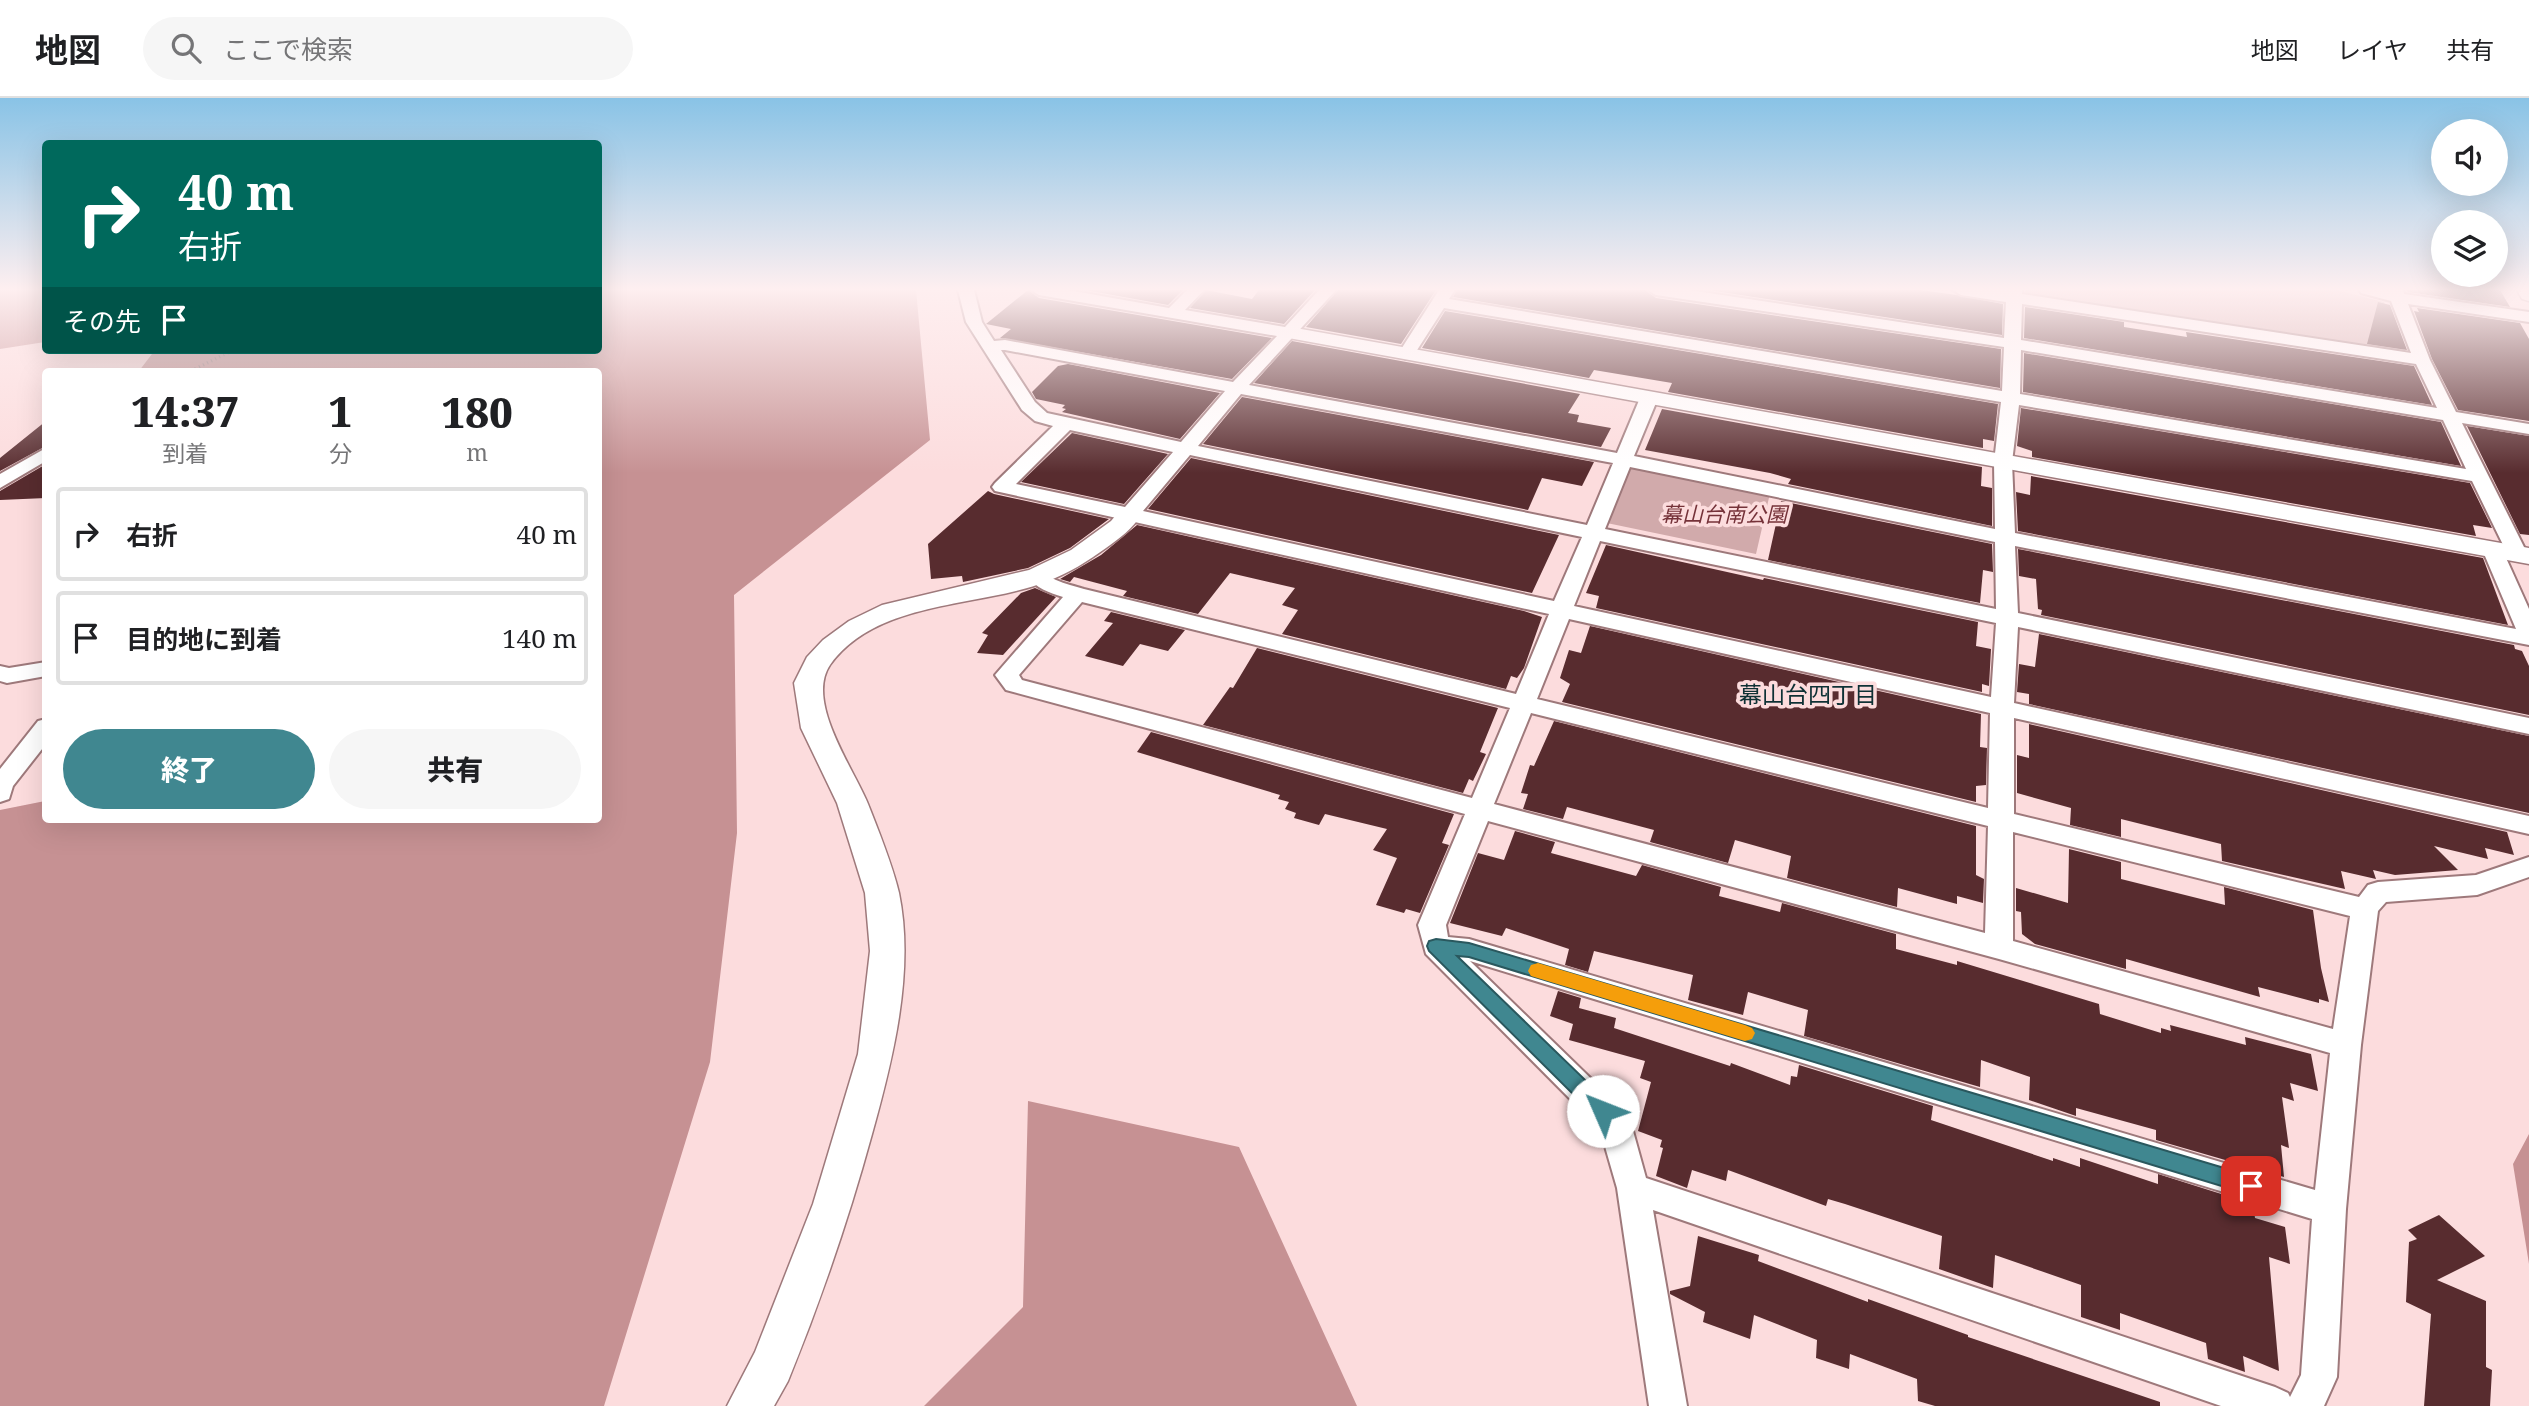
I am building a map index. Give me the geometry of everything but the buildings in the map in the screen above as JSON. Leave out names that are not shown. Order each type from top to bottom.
[{"type":"street","points":[[991,351],[1035,414],[1066,424],[2529,726]]},
{"type":"street","points":[[1038,351],[1625,460],[2007,538],[2529,636]]},
{"type":"street","points":[[750,1406],[772,1365],[833,1204],[876,1054],[887,951],[882,893],[852,803],[816,728],[808,683],[817,663],[833,646],[858,627],[891,611],[1038,576],[1080,555],[1120,526],[1237,388],[1273,351]]},
{"type":"street","points":[[1390,351],[2523,554]]},
{"type":"street","points":[[1756,351],[2480,477]]},
{"type":"street","points":[[1999,948],[2002,710],[2007,618],[2003,462],[2014,351]]},
{"type":"street","points":[[2056,351],[2529,429]]},
{"type":"street","points":[[2367,351],[2422,360]]},
{"type":"street","points":[[2419,351],[2480,477],[2523,554]]},
{"type":"street","points":[[1649,398],[1432,925],[1436,946],[1603,1111],[1617,1131],[1633,1188],[1668,1406]]},
{"type":"street","points":[[1066,424],[1002,487],[1130,513],[2002,710],[2529,825]]},
{"type":"street","points":[[0,482],[42,456]]},
{"type":"street","points":[[2493,549],[2529,636]]},
{"type":"street","points":[[1038,576],[1046,584],[1077,594],[2365,909]]},
{"type":"street","points":[[1077,594],[1007,675],[1014,685],[1999,948],[2346,1045]]},
{"type":"street","points":[[0,673],[7,676],[42,670]]},
{"type":"street","points":[[0,793],[1,785],[42,732]]},
{"type":"street","points":[[2305,1406],[2319,1377],[2329,1209],[2346,1045],[2365,909],[2378,892],[2477,885],[2529,867]]},
{"type":"street","points":[[1436,946],[1469,950],[2329,1209]]},
{"type":"street","points":[[1633,1188],[2275,1406]]},
{"type":"path","points":[[197,368],[225,354]]},
{"type":"green space","name":"幕山台南公園","points":[[1625,460],[1771,489],[1756,554],[1602,522]]},
{"type":"shaded area","points":[[922,351],[930,440],[734,595],[737,833],[710,1062],[604,1406],[0,1406],[0,810],[42,802],[42,823],[602,823],[602,368],[141,368],[152,354]]},
{"type":"shaded area","points":[[1028,1101],[1239,1147],[1357,1406],[924,1406],[1023,1307]]},
{"type":"shaded area","points":[[2529,1134],[2529,1264],[2513,1164]]},
{"type":"slow traffic","points":[[1538,971],[1745,1033]]},
{"type":"district","name":"幕山台四丁目","points":[[1808,694]]},
{"type":"route","points":[[1603,1111],[1436,946],[1469,950],[2251,1186]]}]
